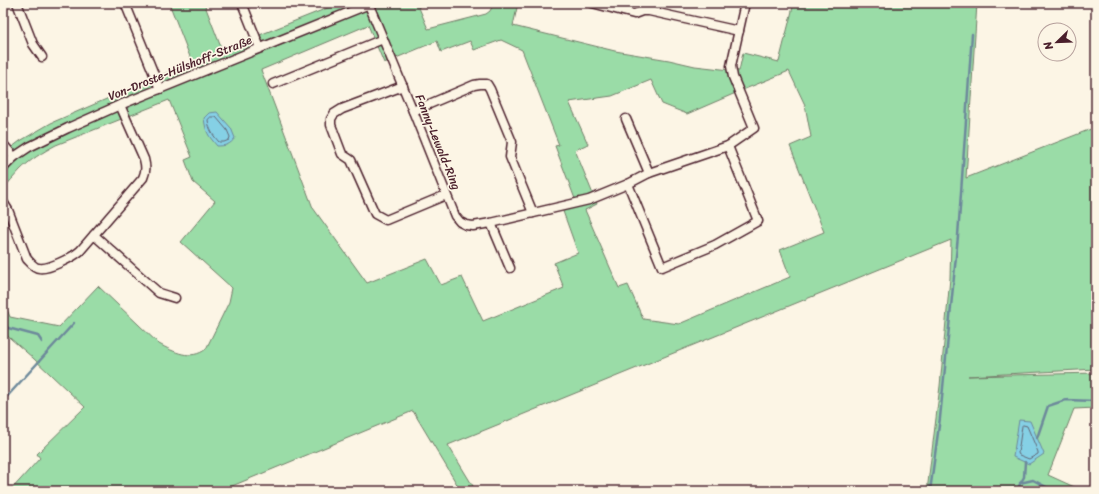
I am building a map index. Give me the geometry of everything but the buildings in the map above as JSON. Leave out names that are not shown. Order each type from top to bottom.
[{"type":"street","points":[[17,3],[33,44],[42,57]]},
{"type":"street","points":[[124,3],[160,89]]},
{"type":"street","points":[[242,3],[260,48]]},
{"type":"street","points":[[592,3],[634,14],[642,11],[649,11],[739,31]]},
{"type":"street","name":"Fanny-Lewald-Ring","points":[[371,4],[383,39],[455,216],[460,222],[473,226],[589,200],[628,184],[649,173],[728,146],[754,128],[731,66],[745,3]]},
{"type":"street","name":"Von-Droste-Hülshoff-Straße","points":[[3,168],[14,157],[29,147],[68,128],[120,105],[371,4]]},
{"type":"street","points":[[273,84],[383,39]]},
{"type":"street","points":[[413,111],[474,85],[486,84],[490,89],[512,142],[510,157],[533,213]]},
{"type":"street","points":[[403,86],[342,109],[334,114],[330,125],[342,154],[351,160],[375,214],[386,220],[446,195]]},
{"type":"street","points":[[3,202],[8,210],[27,259],[32,265],[38,268],[46,267],[75,256],[143,178],[145,173],[146,167],[144,159],[120,105]]},
{"type":"street","points":[[626,119],[649,173]]},
{"type":"street","points":[[3,144],[14,157]]},
{"type":"street","points":[[628,184],[662,267],[715,246],[758,221],[728,146]]},
{"type":"street","points":[[491,223],[510,268]]},
{"type":"street","points":[[94,235],[159,293],[175,298]]},
{"type":"green space","points":[[169,3],[204,3],[222,50],[340,3],[417,3],[428,29],[486,14],[490,11],[494,3],[518,3],[513,26],[615,51],[695,66],[739,71],[743,53],[779,62],[794,3],[977,3],[966,178],[1096,127],[1096,369],[968,376],[1096,373],[1096,408],[1074,409],[1048,475],[1083,491],[927,491],[940,386],[950,278],[951,240],[448,445],[476,491],[461,491],[413,411],[220,491],[10,491],[40,458],[37,454],[85,407],[3,332],[3,299],[10,317],[59,327],[98,286],[159,344],[171,350],[188,355],[200,353],[206,349],[229,302],[232,288],[181,242],[215,201],[193,182],[185,160],[192,157],[169,100],[56,145],[28,163],[3,189],[3,154],[20,141],[51,123],[192,62]],"holes":[[[368,25],[384,63],[437,41],[441,52],[470,41],[474,50],[501,40],[522,50],[559,145],[555,146],[575,199],[560,203],[578,253],[554,263],[564,288],[483,321],[462,277],[441,285],[427,259],[367,283],[313,208],[261,70]],[[789,71],[805,105],[811,137],[790,146],[824,232],[780,250],[790,277],[679,324],[643,319],[628,285],[619,288],[585,210],[597,204],[575,150],[588,144],[569,102],[612,96],[651,80],[662,104],[687,114]]]},
{"type":"water","points":[[217,112],[231,128],[235,138],[229,144],[217,146],[207,131],[204,118],[209,113]]},
{"type":"water","points":[[1019,420],[1030,421],[1044,454],[1029,464],[1013,457]]},
{"type":"waterway","points":[[930,491],[940,418],[958,236],[972,34]]},
{"type":"waterway","points":[[3,323],[8,328],[38,336],[42,342]]},
{"type":"waterway","points":[[3,401],[74,323]]},
{"type":"waterway","points":[[1037,438],[1048,406],[1066,400],[1096,401]]},
{"type":"waterway","points":[[1019,486],[1024,477],[1025,462]]},
{"type":"waterway","points":[[1020,483],[1033,480],[1054,491]]}]
